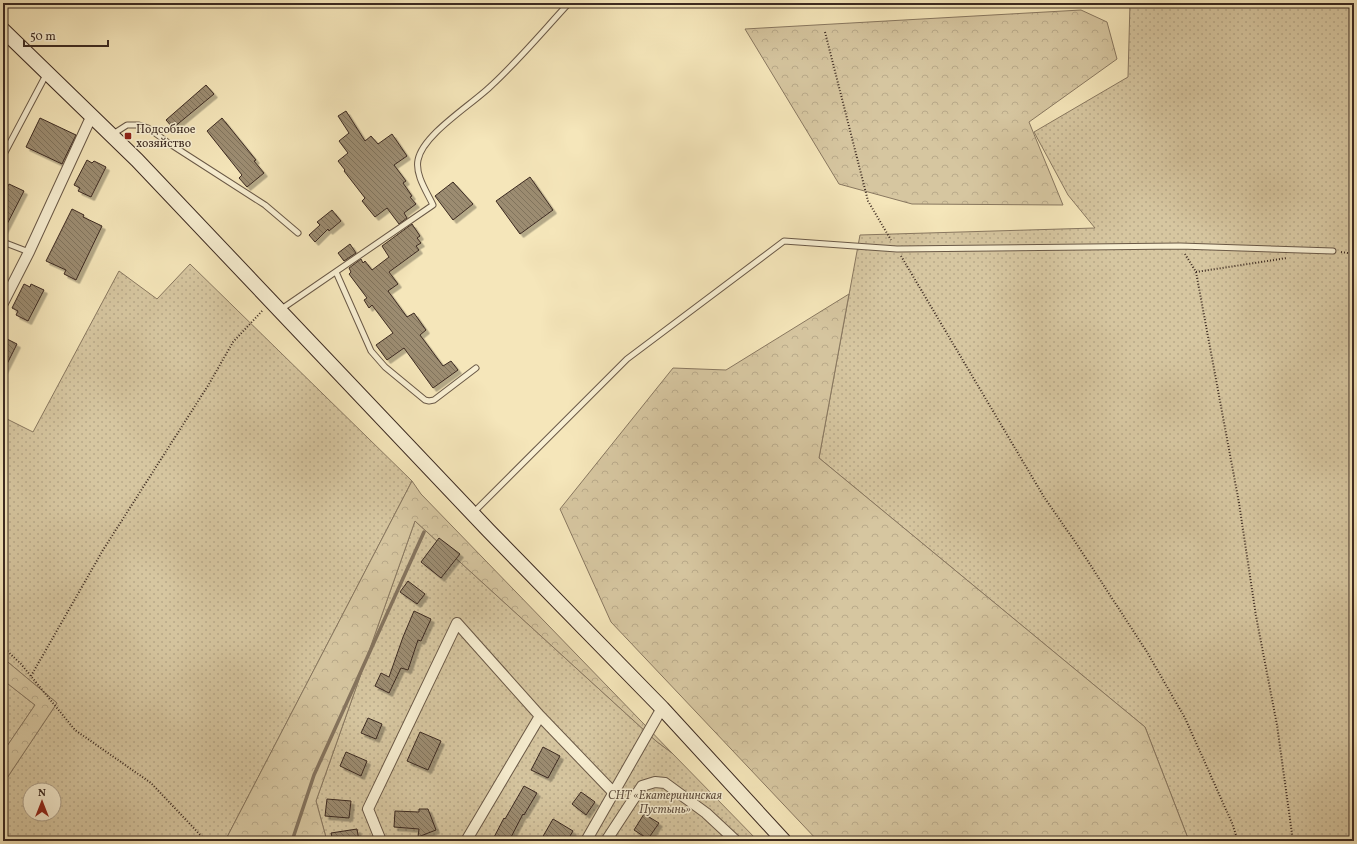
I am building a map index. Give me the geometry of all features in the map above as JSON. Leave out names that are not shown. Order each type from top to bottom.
[{"type":"main road","points":[[3,30],[112,135],[472,514],[662,708],[784,841]]},
{"type":"street","points":[[3,303],[29,252],[92,115]]},
{"type":"street","points":[[381,841],[368,809],[457,623],[540,716],[613,792]]},
{"type":"street","points":[[586,841],[662,708]]},
{"type":"street","points":[[466,841],[540,716]]},
{"type":"street","points":[[606,841],[642,786],[655,782],[666,783],[706,812],[736,841]]},
{"type":"lane","points":[[275,306],[336,272],[432,205],[417,170],[418,158],[424,146],[446,123],[492,86],[569,3]]},
{"type":"lane","points":[[3,156],[47,72]]},
{"type":"lane","points":[[112,135],[127,125],[138,124],[148,128],[170,144],[265,205],[298,233]]},
{"type":"lane","points":[[472,514],[627,359],[784,241],[896,249],[1180,246],[1333,251]]},
{"type":"lane","points":[[3,242],[29,252]]},
{"type":"lane","points":[[336,272],[371,351],[385,367],[425,400],[434,400],[476,368]]},
{"type":"path","points":[[825,32],[868,201],[1044,497],[1078,546],[1151,659],[1185,718],[1232,823],[1238,841]]},
{"type":"path","points":[[1180,246],[1196,272],[1214,366],[1239,503],[1256,616],[1276,725],[1293,841]]},
{"type":"path","points":[[1333,251],[1354,254]]},
{"type":"path","points":[[1196,272],[1287,258]]},
{"type":"path","points":[[30,676],[103,550],[209,384],[233,342],[275,306]]},
{"type":"path","points":[[3,647],[21,664],[75,730],[151,783],[206,841]]},
{"type":"green space","points":[[1130,3],[1354,3],[1354,841],[1189,841],[1145,727],[819,458],[860,235],[1095,228],[1068,195],[1034,132],[1128,77]]},
{"type":"green space","points":[[1081,10],[1107,22],[1117,59],[1029,122],[1063,205],[912,204],[839,184],[745,29]]},
{"type":"green space","points":[[190,264],[412,481],[225,841],[3,841],[3,784],[57,703],[3,658],[3,417],[33,432],[119,271],[157,299]]},
{"type":"green space","points":[[849,294],[819,458],[1145,727],[1189,841],[818,841],[611,622],[560,509],[673,368],[726,370]]},
{"type":"green space","points":[[412,481],[421,494],[672,753],[656,741],[415,521],[316,801],[327,841],[225,841]]},
{"type":"green space","name":"СНТ «Екатерининская Пустынь»","points":[[415,521],[656,741],[672,753],[758,841],[327,841],[316,801]]},
{"type":"green space","points":[[3,658],[57,703],[3,784],[3,752],[35,705],[3,680]]},
{"type":"green space","points":[[3,680],[35,705],[3,752]]},
{"type":"building","points":[[206,85],[214,94],[173,128],[166,120]]},
{"type":"building","points":[[346,111],[365,141],[371,136],[378,144],[392,134],[407,156],[394,165],[406,181],[403,183],[412,196],[410,197],[416,204],[404,213],[407,218],[399,224],[387,208],[375,217],[362,201],[365,198],[338,161],[348,153],[339,141],[349,133],[338,116]]},
{"type":"building","points":[[40,118],[76,135],[62,164],[26,147]]},
{"type":"building","points":[[222,118],[256,160],[254,161],[264,173],[247,187],[239,178],[242,175],[207,131]]},
{"type":"building","points":[[87,160],[92,163],[94,161],[106,167],[91,197],[78,191],[80,188],[74,185]]},
{"type":"building","points":[[530,177],[553,210],[520,234],[496,201]]},
{"type":"building","points":[[453,182],[473,204],[453,220],[435,196]]},
{"type":"building","points":[[9,184],[24,191],[3,232],[3,196]]},
{"type":"building","points":[[72,209],[84,215],[83,217],[102,226],[76,280],[64,274],[66,270],[46,261]]},
{"type":"building","points":[[332,210],[341,221],[329,231],[328,229],[315,242],[309,235],[320,225],[317,222]]},
{"type":"building","points":[[412,224],[420,236],[417,238],[421,243],[416,246],[419,250],[389,272],[398,284],[388,291],[407,317],[414,313],[426,330],[420,335],[443,366],[451,361],[458,370],[433,388],[404,348],[387,360],[376,345],[393,333],[372,305],[369,308],[364,300],[367,298],[349,274],[351,272],[349,268],[361,259],[363,263],[365,261],[372,270],[389,257],[382,246]]},
{"type":"building","points":[[350,244],[356,253],[344,261],[338,253]]},
{"type":"building","points":[[24,284],[30,287],[31,284],[44,290],[28,321],[16,315],[18,311],[12,308]]},
{"type":"building","points":[[3,337],[17,344],[3,372]]},
{"type":"building","points":[[439,538],[460,554],[441,578],[421,562]]},
{"type":"building","points":[[408,581],[425,594],[417,604],[400,592]]},
{"type":"building","points":[[414,611],[431,619],[421,641],[418,640],[408,670],[401,668],[389,693],[375,686],[381,673],[389,677]]},
{"type":"building","points":[[368,718],[382,724],[376,739],[361,733]]},
{"type":"building","points":[[420,732],[441,741],[428,770],[407,761]]},
{"type":"building","points":[[543,747],[560,756],[548,778],[531,770]]},
{"type":"building","points":[[346,752],[367,761],[361,776],[340,766]]},
{"type":"building","points":[[524,786],[537,793],[524,815],[523,814],[509,841],[492,841],[504,818],[505,819]]},
{"type":"building","points":[[581,792],[595,802],[586,815],[572,804]]},
{"type":"building","points":[[327,799],[351,801],[349,818],[325,816]]},
{"type":"building","points":[[419,809],[428,809],[436,830],[418,837],[419,829],[394,827],[395,811],[419,812]]},
{"type":"building","points":[[644,814],[659,823],[648,839],[634,830]]},
{"type":"building","points":[[553,819],[573,831],[567,841],[547,841],[542,838]]},
{"type":"building","points":[[357,829],[359,841],[333,841],[331,833]]},
{"type":"waterway","points":[[292,841],[314,775],[424,532]]},
{"type":"place","name":"Подсобное хозяйство","points":[[128,136]]}]
